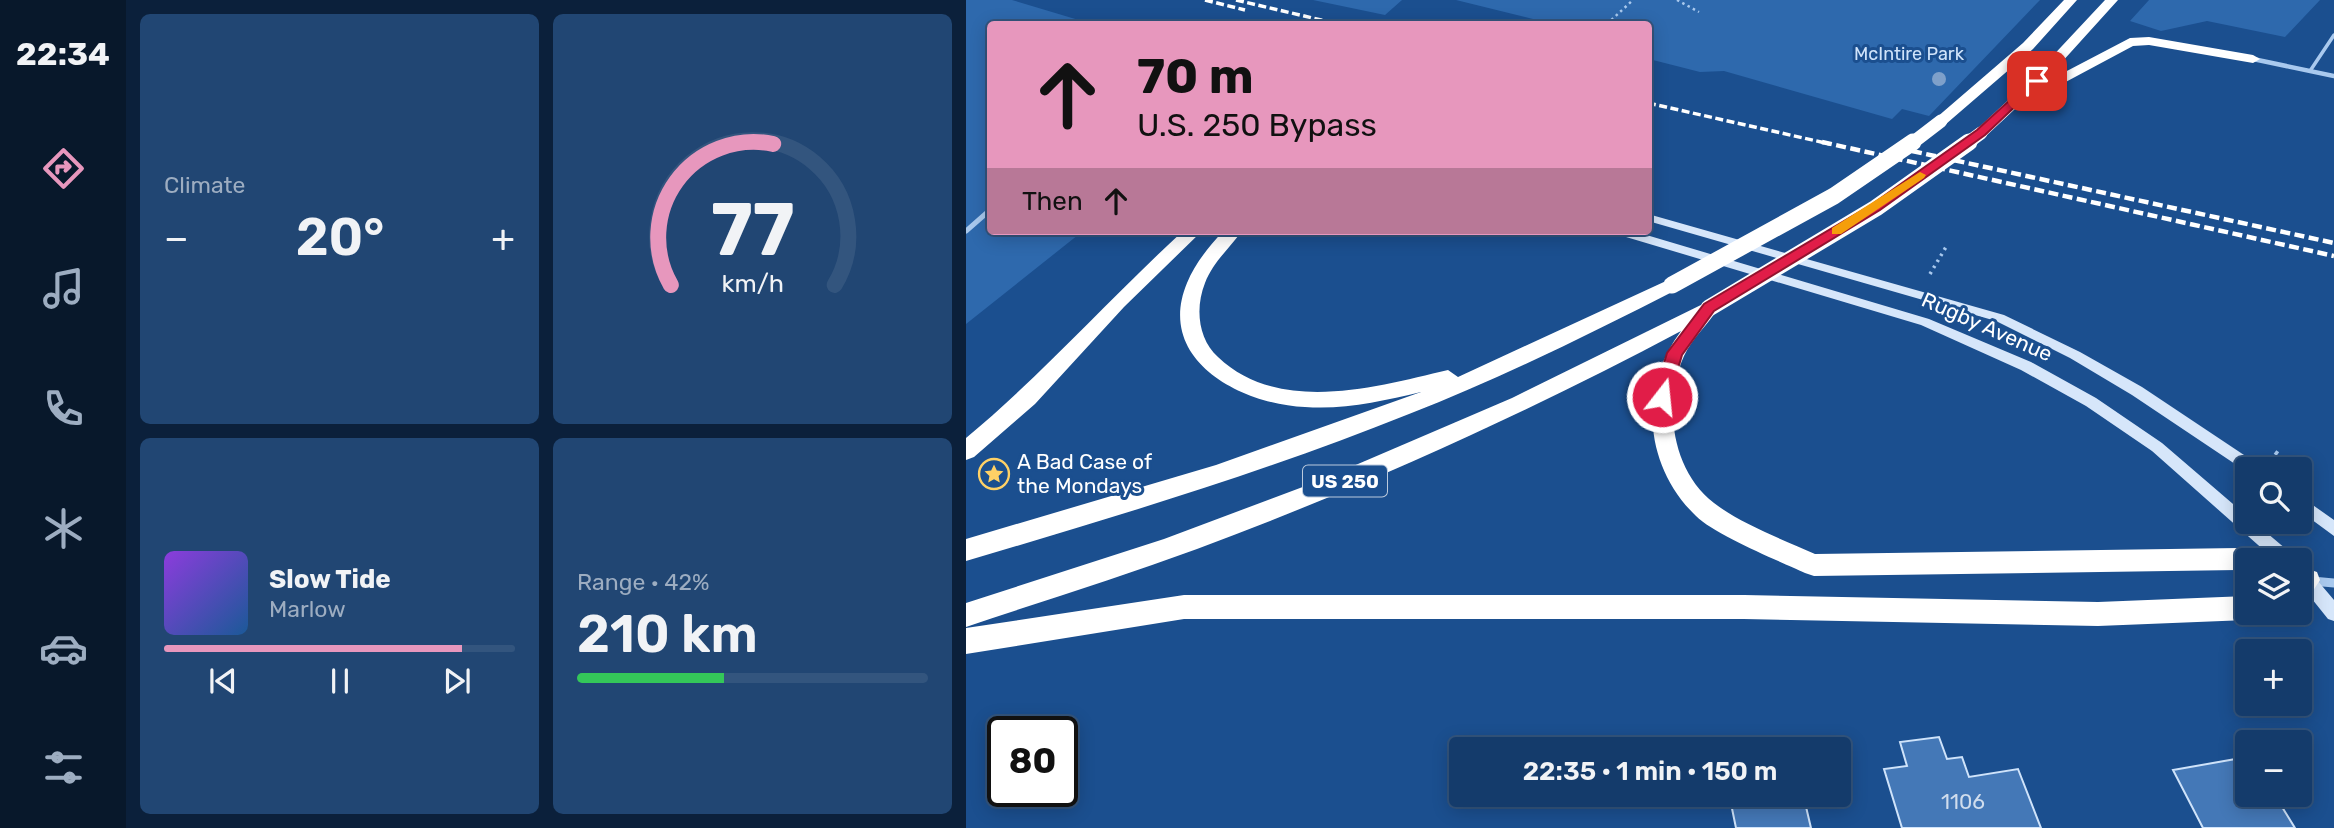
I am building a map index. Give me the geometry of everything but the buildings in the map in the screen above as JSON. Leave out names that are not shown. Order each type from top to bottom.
[{"type":"highway","name":"US 250","points":[[966,551],[1280,453],[1501,367],[1672,285],[1876,170],[1941,121],[2028,46],[2071,0]]},
{"type":"highway","name":"US 250","points":[[966,615],[1191,540],[1356,476],[1500,413],[1709,308],[1854,220],[1981,132],[2011,106],[2112,0]]},
{"type":"highway","points":[[2011,106],[2130,42],[2149,41],[2253,59]]},
{"type":"highway","points":[[966,451],[1028,398],[1117,302],[1189,235]]},
{"type":"highway","points":[[1229,235],[1211,251],[1199,271],[1190,298],[1189,324],[1195,345],[1215,368],[1244,386],[1283,397],[1322,399],[1389,390],[1501,367]]},
{"type":"highway","points":[[1709,308],[1675,353],[1662,397],[1663,437],[1677,474],[1705,510],[1769,545],[1814,565],[2235,559]]},
{"type":"highway","points":[[966,641],[1184,607],[1744,607],[2098,614],[2235,608]]},
{"type":"street","points":[[2253,59],[2334,76]]},
{"type":"street","points":[[966,231],[987,213]]},
{"type":"street","name":"Rugby Avenue","points":[[1652,218],[2000,318],[2076,355],[2137,391],[2236,457]]},
{"type":"street","name":"Rugby Avenue","points":[[1633,235],[1926,322],[2026,366],[2091,402],[2157,447],[2273,548]]},
{"type":"street","points":[[2312,512],[2334,529]]},
{"type":"street","points":[[2312,581],[2334,583]]},
{"type":"street","points":[[2312,590],[2334,613]]},
{"type":"lane","points":[[2310,71],[2334,35]]},
{"type":"path","points":[[1610,21],[1633,0]]},
{"type":"path","points":[[1677,0],[1699,12]]},
{"type":"path","points":[[1930,274],[1945,247]]},
{"type":"green space","points":[[966,0],[1012,0],[1082,21],[987,21],[987,235],[1078,235],[966,324]]},
{"type":"green space","points":[[1313,0],[1402,0],[1385,15]]},
{"type":"green space","name":"McIntire Park","points":[[1456,0],[2040,0],[1929,116],[1902,109],[1892,119],[1724,71],[1700,72],[1652,60],[1652,21],[1541,21]]},
{"type":"green space","points":[[2149,0],[2320,0],[2285,37],[2207,21],[2161,31],[2130,21]]},
{"type":"railway","points":[[1205,0],[1245,10]]},
{"type":"railway","points":[[1236,0],[1325,21]]},
{"type":"railway","points":[[1652,104],[1830,144]]},
{"type":"railway","points":[[1822,142],[2334,256]]},
{"type":"railway","points":[[1912,151],[2334,243]]},
{"type":"slow traffic","points":[[1836,231],[1875,208],[1920,175]]},
{"type":"place","name":"A Bad Case of the Mondays","points":[[994,474]]},
{"type":"route","points":[[1662,397],[1675,353],[1709,308],[1875,208],[1981,132],[2037,81]]}]
